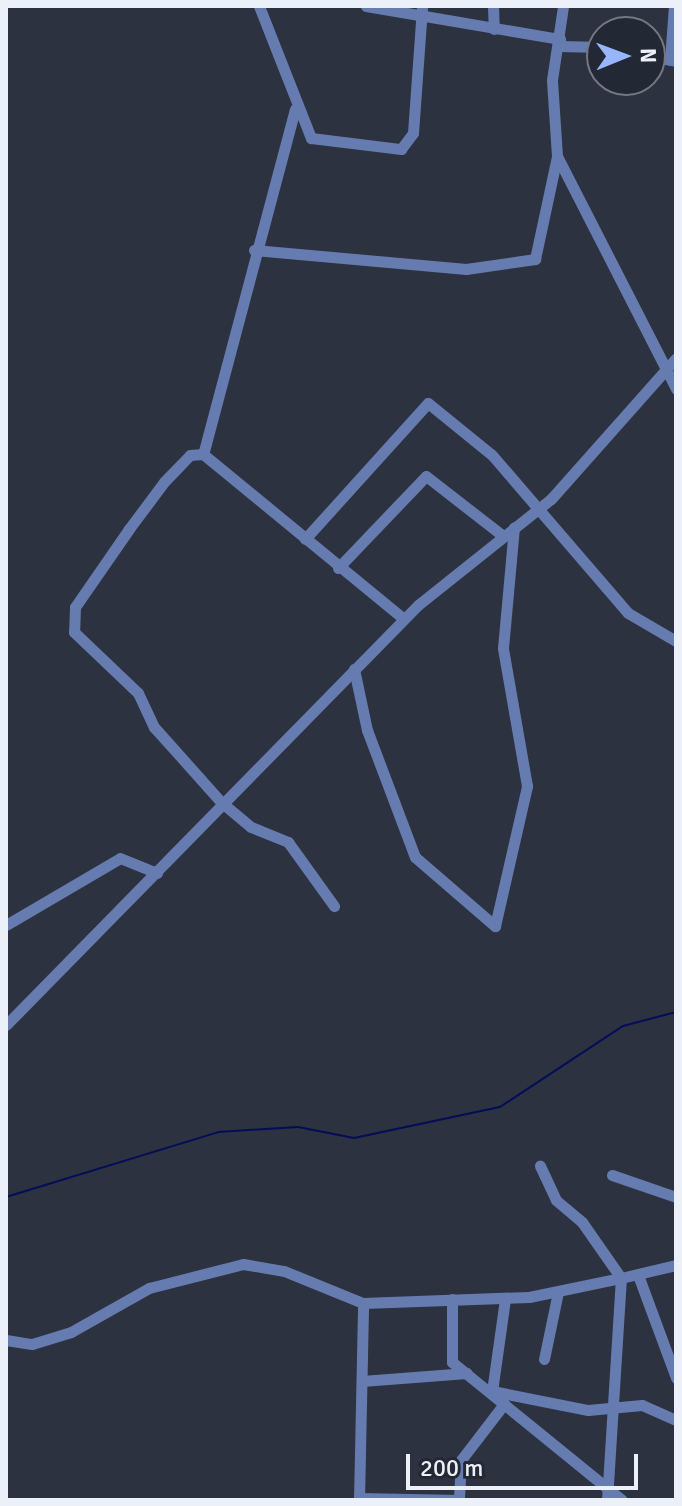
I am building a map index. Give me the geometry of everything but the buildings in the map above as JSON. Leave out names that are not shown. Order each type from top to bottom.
[{"type":"street","points":[[259,6],[288,73],[295,109],[311,138],[408,145],[422,12]]},
{"type":"street","points":[[366,6],[422,12],[494,29],[586,45]]},
{"type":"street","points":[[493,6],[494,29]]},
{"type":"street","points":[[254,250],[466,269],[523,264],[540,252],[557,156],[552,92],[563,6]]},
{"type":"street","points":[[673,61],[674,6]]},
{"type":"street","points":[[203,454],[254,250],[295,109]]},
{"type":"street","points":[[557,156],[676,389]]},
{"type":"street","points":[[6,1025],[157,873],[221,802],[404,619],[536,512],[676,358]]},
{"type":"street","points":[[305,539],[428,403],[492,455],[536,512],[565,535],[628,613],[676,641]]},
{"type":"street","points":[[334,906],[288,842],[251,827],[221,802],[154,727],[138,693],[78,638],[72,619],[164,482],[190,455],[203,454],[338,568],[404,619]]},
{"type":"street","points":[[338,568],[426,476],[503,536]]},
{"type":"street","points":[[354,669],[367,730],[415,857],[495,926],[527,786],[503,648],[514,528]]},
{"type":"street","points":[[492,546],[513,551]]},
{"type":"street","points":[[6,925],[120,858],[157,873]]},
{"type":"street","points":[[540,1165],[556,1200],[582,1222],[621,1278],[615,1409],[607,1495]]},
{"type":"street","points":[[612,1175],[676,1197]]},
{"type":"street","points":[[6,1340],[32,1344],[71,1332],[149,1288],[243,1264],[284,1271],[363,1303],[505,1299],[558,1292],[676,1265]]},
{"type":"street","points":[[638,1275],[676,1378]]},
{"type":"street","points":[[544,1359],[558,1292]]},
{"type":"street","points":[[452,1299],[448,1354],[607,1495],[622,1500]]},
{"type":"street","points":[[492,1391],[505,1299]]},
{"type":"street","points":[[363,1303],[359,1499],[460,1499],[461,1460],[504,1404]]},
{"type":"street","points":[[362,1381],[467,1373]]},
{"type":"street","points":[[492,1391],[615,1409],[642,1405],[676,1420]]},
{"type":"waterway","points":[[6,1197],[218,1132],[298,1127],[354,1138],[500,1107],[623,1026],[676,1012]]}]
